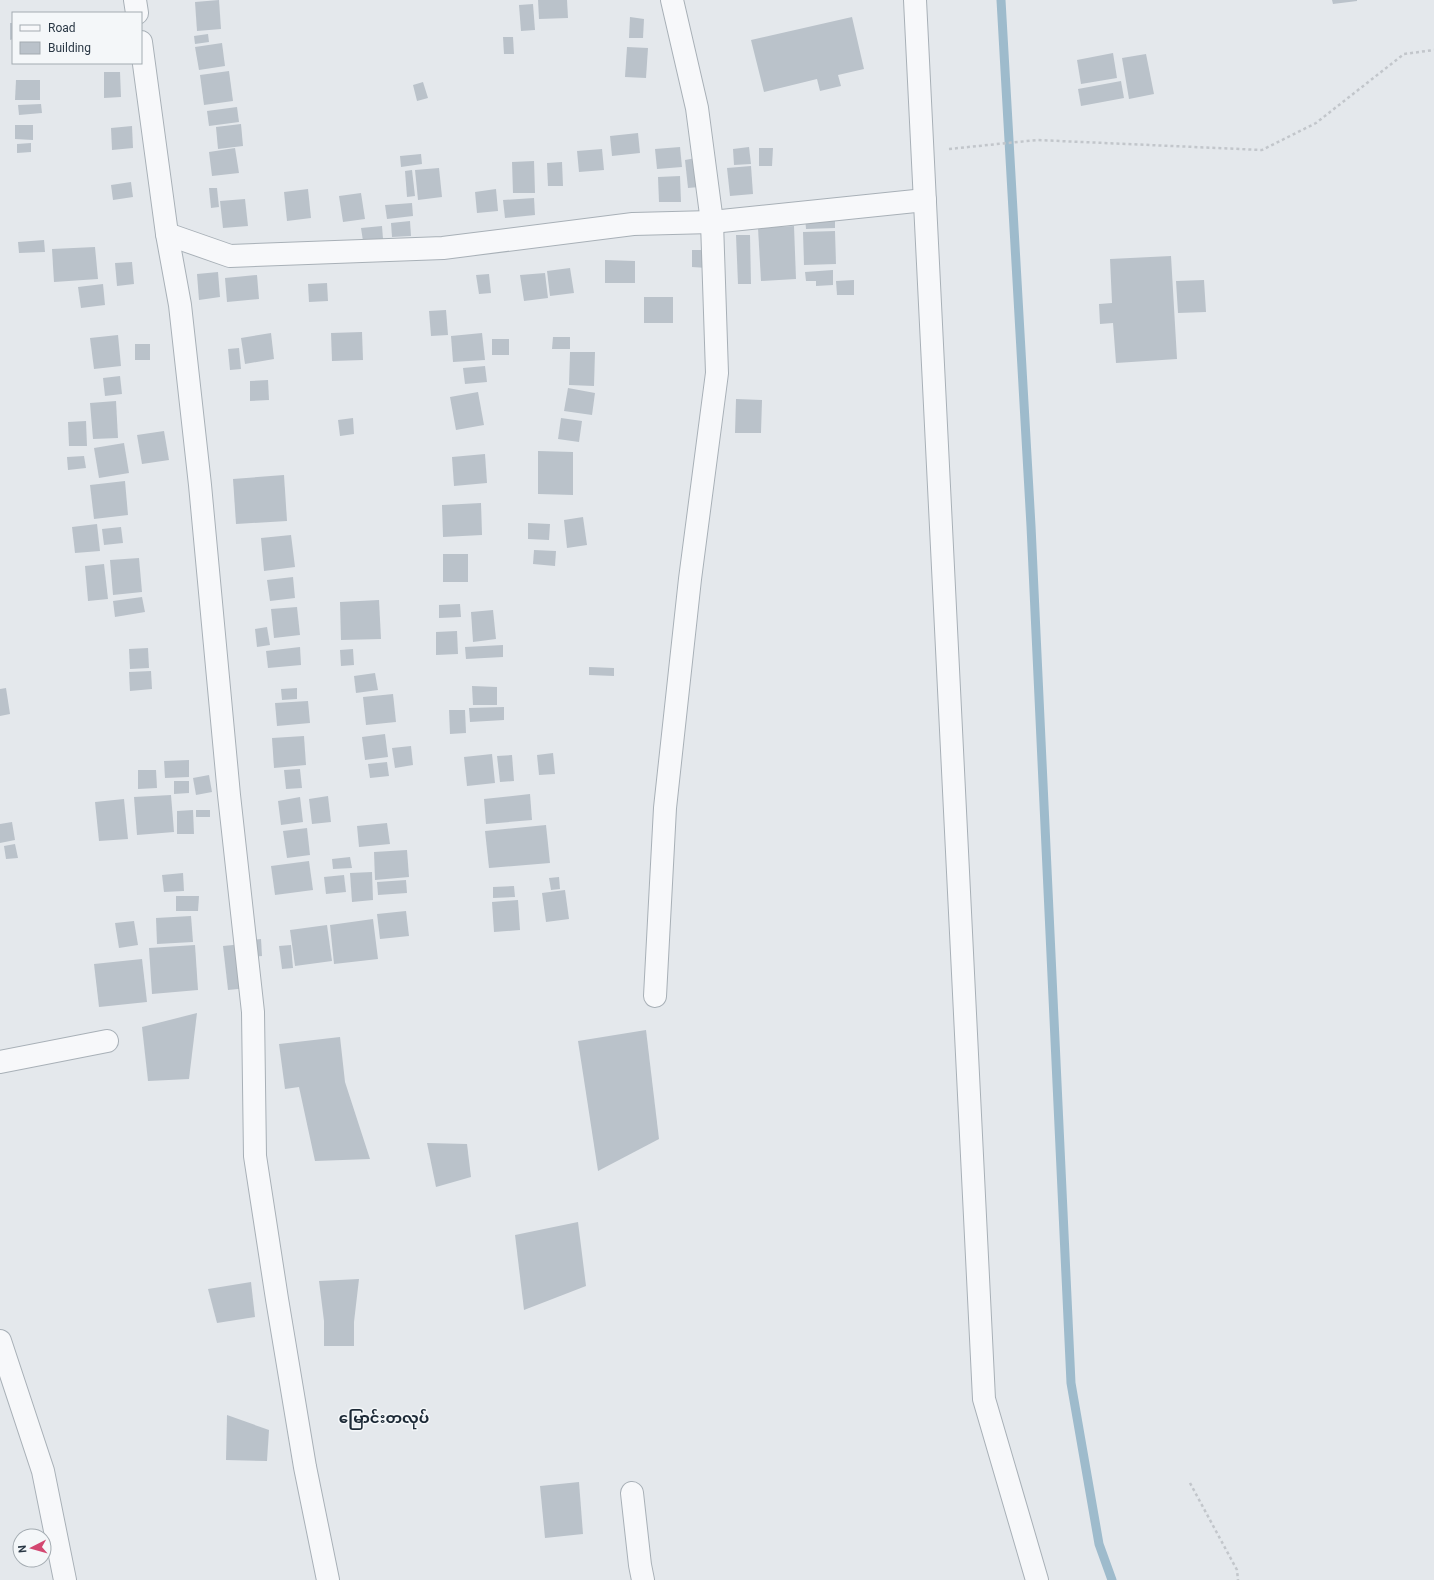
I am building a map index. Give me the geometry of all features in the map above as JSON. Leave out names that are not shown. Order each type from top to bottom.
[{"type":"street","points":[[135,0],[137,12]]},
{"type":"street","points":[[655,996],[665,808],[690,579],[717,373],[712,222],[697,108],[672,0]]},
{"type":"street","points":[[915,0],[984,1399],[1037,1580]]},
{"type":"street","points":[[142,49],[167,234],[180,305],[198,462],[229,795],[253,1012],[255,1156],[305,1467],[328,1580]]},
{"type":"street","points":[[167,234],[230,256],[443,248],[633,224],[712,222],[925,200]]},
{"type":"street","points":[[0,1062],[107,1040]]},
{"type":"street","points":[[0,1341],[43,1472],[65,1580]]},
{"type":"street","points":[[632,1493],[640,1566],[643,1580]]},
{"type":"path","points":[[960,148],[1037,140],[1262,150],[1316,123],[1404,54],[1434,50]]},
{"type":"path","points":[[1190,1484],[1237,1570],[1238,1580]]},
{"type":"building","points":[[219,0],[221,29],[197,31],[195,2]]},
{"type":"building","points":[[538,0],[567,0],[568,18],[539,19]]},
{"type":"building","points":[[1332,0],[1357,0],[1357,1],[1333,4]]},
{"type":"building","points":[[533,4],[535,30],[521,31],[519,5]]},
{"type":"building","points":[[630,17],[644,19],[643,38],[629,38]]},
{"type":"building","points":[[852,17],[864,69],[838,75],[841,86],[820,91],[817,79],[764,92],[751,40]]},
{"type":"building","points":[[10,23],[12,23],[12,39],[10,40]]},
{"type":"building","points":[[208,34],[209,42],[195,44],[194,36]]},
{"type":"building","points":[[503,37],[513,37],[514,54],[504,54]]},
{"type":"building","points":[[222,43],[225,66],[199,70],[195,47]]},
{"type":"building","points":[[627,47],[648,48],[646,78],[625,77]]},
{"type":"building","points":[[1113,53],[1117,78],[1081,84],[1077,60]]},
{"type":"building","points":[[1146,54],[1154,94],[1129,99],[1122,58]]},
{"type":"building","points":[[229,71],[233,101],[204,105],[200,75]]},
{"type":"building","points":[[104,72],[120,72],[121,97],[104,98]]},
{"type":"building","points":[[16,80],[40,80],[40,100],[15,100]]},
{"type":"building","points":[[1121,81],[1124,98],[1081,106],[1078,89]]},
{"type":"building","points":[[423,82],[428,98],[417,101],[413,85]]},
{"type":"building","points":[[41,104],[42,113],[19,115],[18,105]]},
{"type":"building","points":[[237,107],[239,122],[209,126],[207,111]]},
{"type":"building","points":[[241,124],[243,146],[218,149],[216,127]]},
{"type":"building","points":[[15,125],[33,125],[33,140],[15,139]]},
{"type":"building","points":[[132,126],[133,148],[112,150],[111,128]]},
{"type":"building","points":[[638,133],[640,153],[612,156],[610,136]]},
{"type":"building","points":[[31,143],[31,152],[17,153],[17,144]]},
{"type":"building","points":[[680,147],[682,167],[657,169],[655,149]]},
{"type":"building","points":[[749,147],[751,164],[734,165],[733,149]]},
{"type":"building","points":[[235,148],[239,173],[212,176],[209,152]]},
{"type":"building","points":[[759,148],[773,148],[772,166],[759,166]]},
{"type":"building","points":[[602,149],[604,170],[579,172],[577,151]]},
{"type":"building","points":[[421,154],[422,164],[401,167],[400,156]]},
{"type":"building","points":[[696,158],[699,187],[688,188],[685,160]]},
{"type":"building","points":[[534,161],[535,193],[513,193],[512,162]]},
{"type":"building","points":[[562,162],[563,186],[548,186],[547,163]]},
{"type":"building","points":[[751,166],[753,194],[730,196],[727,168]]},
{"type":"building","points":[[439,168],[442,197],[418,200],[415,170]]},
{"type":"building","points":[[412,170],[415,196],[407,197],[405,171]]},
{"type":"building","points":[[680,176],[681,202],[659,202],[658,177]]},
{"type":"building","points":[[131,182],[133,197],[113,200],[111,185]]},
{"type":"building","points":[[209,188],[217,188],[219,207],[211,208]]},
{"type":"building","points":[[308,189],[311,218],[287,221],[284,192]]},
{"type":"building","points":[[496,189],[498,211],[477,213],[475,192]]},
{"type":"building","points":[[361,193],[365,219],[343,222],[339,196]]},
{"type":"building","points":[[534,198],[535,215],[505,218],[503,200]]},
{"type":"building","points":[[245,199],[248,226],[223,228],[220,201]]},
{"type":"building","points":[[412,203],[413,216],[387,219],[385,205]]},
{"type":"building","points":[[835,215],[835,228],[806,229],[805,216]]},
{"type":"building","points":[[410,221],[411,236],[392,237],[391,223]]},
{"type":"building","points":[[382,226],[383,239],[363,241],[361,228]]},
{"type":"building","points":[[794,226],[796,279],[761,281],[758,228]]},
{"type":"building","points":[[835,231],[836,264],[804,265],[803,232]]},
{"type":"building","points":[[736,235],[750,235],[751,284],[738,284]]},
{"type":"building","points":[[44,240],[45,252],[19,253],[18,242]]},
{"type":"building","points":[[95,247],[98,279],[54,282],[52,249]]},
{"type":"building","points":[[692,250],[708,250],[707,268],[692,267]]},
{"type":"building","points":[[1171,256],[1177,359],[1116,363],[1113,323],[1100,324],[1099,304],[1112,303],[1110,259]]},
{"type":"building","points":[[605,260],[635,261],[635,283],[605,283]]},
{"type":"building","points":[[132,262],[134,284],[117,286],[115,263]]},
{"type":"building","points":[[570,268],[574,293],[550,296],[547,271]]},
{"type":"building","points":[[833,270],[833,285],[816,286],[816,281],[806,281],[805,272]]},
{"type":"building","points":[[218,272],[220,297],[199,300],[197,274]]},
{"type":"building","points":[[545,273],[548,298],[524,301],[520,275]]},
{"type":"building","points":[[489,274],[491,293],[479,294],[476,275]]},
{"type":"building","points":[[257,275],[259,299],[227,302],[225,278]]},
{"type":"building","points":[[854,280],[854,295],[837,295],[836,281]]},
{"type":"building","points":[[1204,280],[1206,312],[1178,313],[1176,281]]},
{"type":"building","points":[[327,283],[328,301],[309,302],[308,284]]},
{"type":"building","points":[[103,284],[105,305],[81,308],[78,287]]},
{"type":"building","points":[[644,297],[673,297],[673,323],[644,323]]},
{"type":"building","points":[[446,310],[448,335],[431,336],[429,311]]},
{"type":"building","points":[[362,332],[363,360],[332,361],[331,333]]},
{"type":"building","points":[[271,333],[274,359],[245,364],[241,338]]},
{"type":"building","points":[[482,333],[485,360],[453,362],[451,336]]},
{"type":"building","points":[[118,335],[121,366],[94,369],[90,338]]},
{"type":"building","points":[[553,337],[570,337],[570,349],[552,349]]},
{"type":"building","points":[[492,339],[509,339],[509,355],[492,355]]},
{"type":"building","points":[[135,344],[150,344],[150,360],[135,360]]},
{"type":"building","points":[[239,348],[241,369],[230,370],[228,349]]},
{"type":"building","points":[[570,352],[595,352],[594,386],[569,385]]},
{"type":"building","points":[[485,366],[487,382],[465,384],[463,368]]},
{"type":"building","points":[[120,376],[122,394],[105,396],[103,378]]},
{"type":"building","points":[[268,380],[269,400],[250,401],[250,381]]},
{"type":"building","points":[[568,388],[595,393],[592,415],[564,411]]},
{"type":"building","points":[[478,392],[484,425],[456,430],[450,397]]},
{"type":"building","points":[[736,399],[762,400],[761,433],[735,433]]},
{"type":"building","points":[[116,401],[118,438],[93,439],[90,403]]},
{"type":"building","points":[[353,418],[354,434],[340,436],[338,420]]},
{"type":"building","points":[[561,418],[582,421],[579,442],[558,439]]},
{"type":"building","points":[[86,421],[87,446],[69,446],[68,422]]},
{"type":"building","points":[[164,431],[169,460],[142,464],[137,435]]},
{"type":"building","points":[[124,443],[129,473],[99,478],[94,448]]},
{"type":"building","points":[[538,451],[573,452],[573,495],[538,494]]},
{"type":"building","points":[[485,454],[487,483],[454,486],[452,457]]},
{"type":"building","points":[[84,456],[86,468],[68,470],[67,457]]},
{"type":"building","points":[[284,475],[287,521],[236,524],[233,479]]},
{"type":"building","points":[[125,481],[128,515],[94,519],[90,485]]},
{"type":"building","points":[[481,503],[482,535],[443,537],[442,505]]},
{"type":"building","points":[[583,517],[587,545],[567,548],[564,520]]},
{"type":"building","points":[[528,523],[550,524],[549,540],[528,539]]},
{"type":"building","points":[[97,524],[100,551],[75,553],[72,527]]},
{"type":"building","points":[[121,527],[123,543],[104,545],[102,529]]},
{"type":"building","points":[[291,535],[295,567],[264,571],[261,538]]},
{"type":"building","points":[[534,550],[556,551],[555,566],[533,564]]},
{"type":"building","points":[[443,554],[468,554],[468,582],[443,582]]},
{"type":"building","points":[[139,558],[142,592],[113,595],[110,560]]},
{"type":"building","points":[[104,564],[108,599],[88,601],[85,566]]},
{"type":"building","points":[[293,577],[295,598],[270,601],[267,580]]},
{"type":"building","points":[[142,597],[145,612],[115,617],[113,601]]},
{"type":"building","points":[[379,600],[381,639],[341,640],[340,602]]},
{"type":"building","points":[[460,604],[461,617],[439,618],[439,605]]},
{"type":"building","points":[[297,607],[300,635],[274,638],[271,609]]},
{"type":"building","points":[[493,610],[496,639],[473,642],[471,612]]},
{"type":"building","points":[[267,627],[270,645],[257,647],[255,629]]},
{"type":"building","points":[[457,631],[458,654],[436,655],[436,632]]},
{"type":"building","points":[[503,645],[503,657],[466,659],[465,647]]},
{"type":"building","points":[[300,647],[301,665],[268,668],[266,651]]},
{"type":"building","points":[[148,648],[149,668],[130,669],[129,649]]},
{"type":"building","points":[[353,649],[354,665],[341,666],[340,650]]},
{"type":"building","points":[[589,667],[614,668],[614,676],[589,675]]},
{"type":"building","points":[[151,671],[152,689],[130,691],[129,672]]},
{"type":"building","points":[[375,673],[378,690],[356,693],[354,676]]},
{"type":"building","points":[[472,686],[497,687],[497,705],[473,705]]},
{"type":"building","points":[[6,688],[10,714],[0,716],[0,689]]},
{"type":"building","points":[[297,688],[297,699],[282,700],[281,689]]},
{"type":"building","points":[[393,694],[396,722],[366,725],[363,697]]},
{"type":"building","points":[[308,701],[310,723],[277,726],[275,703]]},
{"type":"building","points":[[504,707],[504,720],[470,722],[469,708]]},
{"type":"building","points":[[449,710],[465,710],[466,733],[450,734]]},
{"type":"building","points":[[385,734],[388,757],[365,760],[362,737]]},
{"type":"building","points":[[304,736],[306,765],[274,768],[272,738]]},
{"type":"building","points":[[411,746],[413,765],[395,768],[392,748]]},
{"type":"building","points":[[553,753],[555,774],[539,775],[537,755]]},
{"type":"building","points":[[492,754],[495,783],[467,786],[464,757]]},
{"type":"building","points":[[512,755],[514,781],[500,782],[497,756]]},
{"type":"building","points":[[189,760],[189,777],[165,778],[164,761]]},
{"type":"building","points":[[387,762],[389,776],[370,778],[368,764]]},
{"type":"building","points":[[300,769],[302,788],[286,789],[284,770]]},
{"type":"building","points":[[138,770],[156,770],[157,788],[138,789]]},
{"type":"building","points":[[209,775],[212,792],[196,795],[193,778]]},
{"type":"building","points":[[174,781],[189,781],[189,793],[174,794]]},
{"type":"building","points":[[530,794],[532,820],[486,824],[484,799]]},
{"type":"building","points":[[171,795],[174,832],[137,835],[134,797]]},
{"type":"building","points":[[328,796],[331,822],[312,824],[309,799]]},
{"type":"building","points":[[300,797],[303,822],[281,825],[278,801]]},
{"type":"building","points":[[124,799],[128,839],[99,841],[95,802]]},
{"type":"building","points":[[193,810],[194,834],[177,834],[177,811]]},
{"type":"building","points":[[196,810],[210,810],[210,817],[196,817]]},
{"type":"building","points":[[12,822],[15,840],[0,843],[0,824]]},
{"type":"building","points":[[387,823],[390,844],[359,847],[357,826]]},
{"type":"building","points":[[546,825],[550,863],[489,868],[485,831]]},
{"type":"building","points":[[307,828],[310,855],[287,858],[283,831]]},
{"type":"building","points":[[15,844],[18,858],[6,859],[4,846]]},
{"type":"building","points":[[407,850],[409,877],[375,880],[374,852]]},
{"type":"building","points":[[350,857],[352,868],[333,869],[332,859]]},
{"type":"building","points":[[309,861],[313,890],[275,895],[271,866]]},
{"type":"building","points":[[372,872],[373,900],[352,902],[350,873]]},
{"type":"building","points":[[183,873],[184,891],[164,892],[162,875]]},
{"type":"building","points":[[344,875],[346,892],[326,894],[324,877]]},
{"type":"building","points":[[559,877],[560,889],[551,890],[549,878]]},
{"type":"building","points":[[406,880],[407,893],[378,895],[377,882]]},
{"type":"building","points":[[514,886],[515,897],[493,898],[493,887]]},
{"type":"building","points":[[565,890],[569,919],[546,922],[542,893]]},
{"type":"building","points":[[176,896],[199,896],[198,911],[176,911]]},
{"type":"building","points":[[518,900],[520,930],[494,932],[492,902]]},
{"type":"building","points":[[406,911],[409,936],[380,939],[377,914]]},
{"type":"building","points":[[191,916],[193,942],[157,944],[156,918]]},
{"type":"building","points":[[373,919],[378,959],[334,964],[330,925]]},
{"type":"building","points":[[134,921],[138,945],[119,948],[115,923]]},
{"type":"building","points":[[327,925],[332,961],[295,966],[290,930]]},
{"type":"building","points":[[261,939],[262,956],[252,957],[250,940]]},
{"type":"building","points":[[243,944],[248,988],[228,990],[223,946]]},
{"type":"building","points":[[195,945],[198,990],[152,994],[149,948]]},
{"type":"building","points":[[291,945],[293,968],[282,969],[279,946]]},
{"type":"building","points":[[142,959],[147,1002],[99,1007],[94,964]]},
{"type":"building","points":[[197,1013],[189,1079],[148,1081],[142,1027]]},
{"type":"building","points":[[646,1030],[659,1139],[598,1171],[578,1041]]},
{"type":"building","points":[[340,1037],[345,1082],[370,1159],[315,1161],[299,1087],[285,1089],[279,1044]]},
{"type":"building","points":[[427,1143],[467,1144],[471,1177],[436,1187]]},
{"type":"building","points":[[578,1222],[586,1286],[524,1310],[515,1235]]},
{"type":"building","points":[[359,1279],[354,1322],[354,1346],[324,1346],[324,1321],[319,1281]]},
{"type":"building","points":[[251,1282],[255,1317],[217,1323],[208,1289]]},
{"type":"building","points":[[227,1415],[269,1430],[267,1461],[226,1460]]},
{"type":"building","points":[[579,1482],[583,1534],[545,1538],[540,1486]]},
{"type":"waterway","points":[[1001,0],[1031,526],[1071,1383],[1099,1544],[1112,1580]]},
{"type":"district","name":"မြောင်းတလုပ်","points":[[384,1418]]}]
